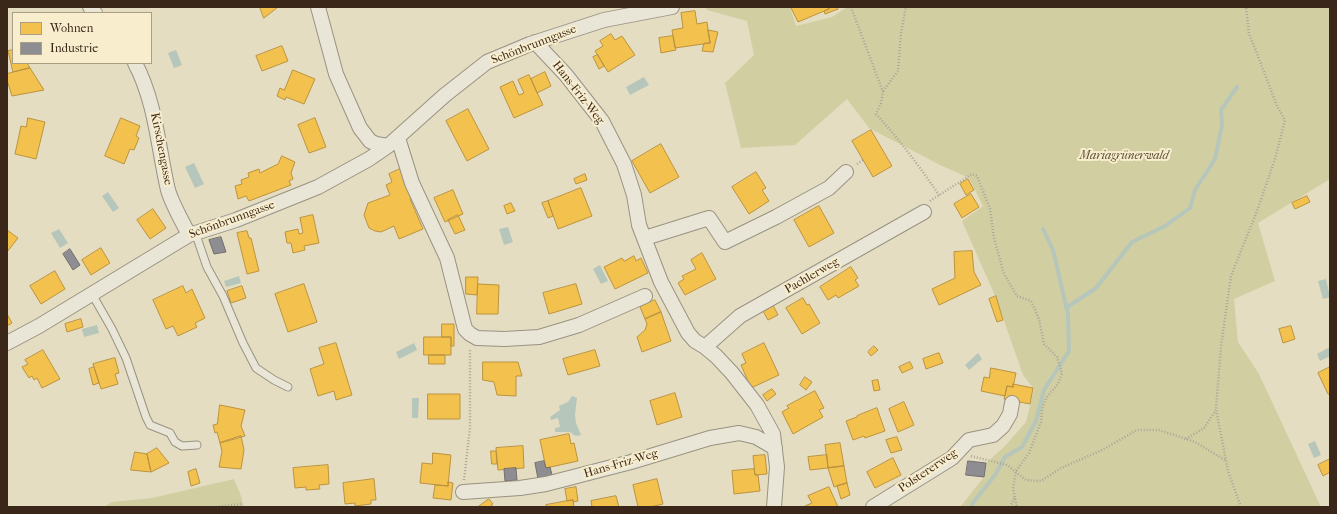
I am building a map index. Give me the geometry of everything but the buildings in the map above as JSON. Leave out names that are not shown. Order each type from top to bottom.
[{"type":"street","points":[[318,7],[336,74],[360,128],[370,141],[376,144],[393,142],[448,258],[465,329],[470,334],[477,338],[504,339],[539,337],[579,325],[645,296]]},
{"type":"street","name":"Schönbrunngasse","points":[[7,343],[39,326],[192,233],[236,220],[318,187],[369,159],[393,142],[445,95],[487,62],[535,42],[604,20],[672,7]]},
{"type":"street","name":"Hans-Friz-Weg","points":[[535,42],[566,75],[602,121],[624,164],[634,195],[639,225],[661,282],[688,333],[695,341],[716,356],[732,373],[757,405],[773,434],[777,467],[774,507]]},
{"type":"street","name":"Kirschengasse","points":[[136,64],[153,108],[169,192],[192,233]]},
{"type":"street","points":[[645,238],[709,218],[725,242],[776,217],[829,188],[846,172]]},
{"type":"street","name":"Pachlerweg","points":[[705,347],[740,316],[925,207]]},
{"type":"street","name":"Polstererweg","points":[[873,507],[952,458],[969,440],[993,435],[1003,426],[1010,414],[1012,403]]},
{"type":"street","name":"Hans-Friz-Weg","points":[[463,492],[520,488],[546,484],[630,462],[710,438],[738,433],[756,437],[775,448]]},
{"type":"lane","points":[[192,233],[256,368],[288,387]]},
{"type":"lane","points":[[92,294],[112,329],[126,358],[146,417],[150,424],[170,433],[175,442],[182,446],[198,445]]},
{"type":"path","points":[[851,7],[883,92],[882,103],[876,114],[920,168],[939,196]]},
{"type":"path","points":[[883,92],[898,71],[901,33],[906,7]]},
{"type":"path","points":[[1241,507],[1228,471],[1216,410],[1221,346],[1231,276],[1257,211],[1275,159],[1285,120],[1277,106],[1249,34],[1246,7]]},
{"type":"path","points":[[925,207],[972,174],[977,176],[990,209],[994,238],[1004,274],[1017,296],[1031,301],[1039,319],[1044,344],[1057,357],[1062,373],[1058,384],[1046,398],[1042,409],[1041,422],[1029,453],[1016,471],[1013,490],[1017,507]]},
{"type":"path","points":[[463,492],[470,428],[470,334]]},
{"type":"path","points":[[1185,439],[1204,428],[1216,410]]},
{"type":"path","points":[[957,453],[1007,464],[1026,480],[1041,481],[1061,468],[1102,450],[1137,430],[1159,430],[1194,442],[1226,461]]},
{"type":"path","points":[[1010,507],[1015,497]]},
{"type":"path","points":[[216,507],[241,504]]},
{"type":"green space","name":"Mariagrünerwald","points":[[705,7],[790,7],[796,26],[832,17],[847,7],[1330,7],[1330,179],[1258,223],[1275,281],[1234,299],[1238,342],[1259,374],[1321,507],[960,507],[984,477],[986,463],[1004,447],[1026,422],[1034,389],[1023,375],[996,298],[962,221],[983,206],[969,178],[940,165],[869,128],[847,99],[795,145],[741,148],[725,83],[754,55],[747,21],[707,10]]},
{"type":"green space","points":[[234,479],[244,507],[104,507],[112,502],[152,498]]},
{"type":"shaded area","points":[[176,50],[182,65],[174,68],[168,53]]},
{"type":"shaded area","points":[[644,77],[649,85],[630,95],[626,87]]},
{"type":"shaded area","points":[[194,163],[204,184],[195,188],[185,167]]},
{"type":"shaded area","points":[[108,192],[119,208],[113,212],[102,196]]},
{"type":"shaded area","points":[[508,227],[513,242],[504,245],[499,229]]},
{"type":"shaded area","points":[[59,229],[68,243],[60,248],[51,233]]},
{"type":"shaded area","points":[[600,265],[608,281],[601,284],[593,269]]},
{"type":"shaded area","points":[[239,276],[241,283],[226,287],[224,281]]},
{"type":"shaded area","points":[[1326,279],[1330,297],[1323,299],[1318,281]]},
{"type":"shaded area","points":[[97,325],[99,333],[84,337],[82,329]]},
{"type":"shaded area","points":[[414,343],[417,350],[399,359],[396,352]]},
{"type":"shaded area","points":[[1330,347],[1330,356],[1320,361],[1317,354]]},
{"type":"shaded area","points":[[978,353],[982,359],[969,370],[965,365]]},
{"type":"shaded area","points":[[572,396],[577,398],[575,415],[576,423],[581,435],[579,436],[570,432],[555,432],[555,428],[560,427],[558,418],[551,420],[550,417],[560,410],[559,406],[568,402]]},
{"type":"shaded area","points":[[412,398],[419,398],[418,418],[412,418]]},
{"type":"shaded area","points":[[1315,441],[1321,455],[1314,458],[1308,444]]},
{"type":"waterway","points":[[1066,308],[1096,288],[1132,242],[1165,226],[1190,208],[1195,190],[1215,159],[1222,125],[1221,110],[1237,87]]},
{"type":"waterway","points":[[971,507],[995,475],[1005,457],[1022,447],[1036,421],[1044,390],[1069,351],[1068,314],[1053,250],[1043,229]]}]
